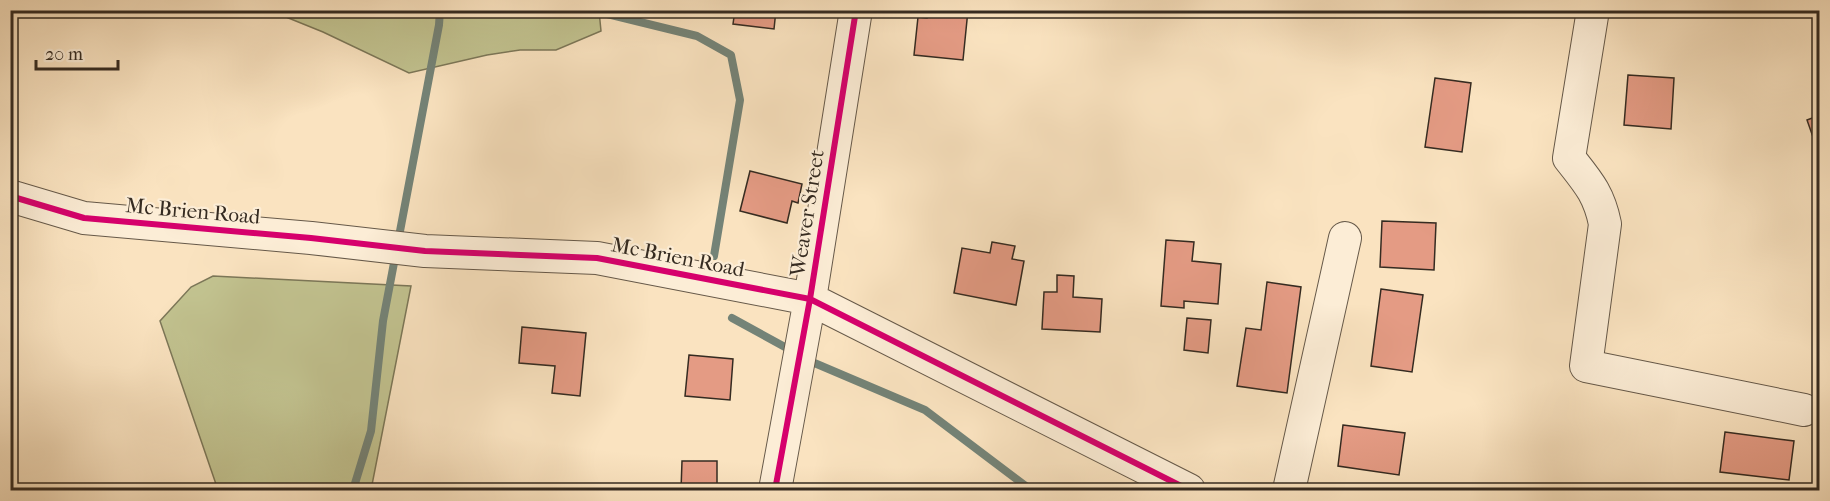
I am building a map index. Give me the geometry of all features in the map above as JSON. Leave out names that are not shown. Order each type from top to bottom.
[{"type":"street","name":"Weaver Street","points":[[775,490],[810,299],[856,10]]},
{"type":"street","points":[[1593,10],[1569,158],[1594,191],[1601,204],[1605,224],[1586,366],[1804,410]]},
{"type":"street","name":"Mc Brien Road","points":[[10,196],[84,218],[311,238],[425,251],[597,258],[810,299],[1189,490]]},
{"type":"street","points":[[1299,488],[1345,238]]},
{"type":"green space","points":[[260,11],[599,11],[601,31],[556,50],[520,50],[487,55],[409,73],[323,32],[281,15]]},
{"type":"green space","points":[[213,276],[411,286],[371,490],[218,490],[160,321],[191,287]]},
{"type":"building","points":[[735,10],[776,10],[774,29],[733,24]]},
{"type":"building","points":[[928,10],[968,10],[963,60],[914,55],[918,17],[927,18]]},
{"type":"building","points":[[1628,75],[1674,78],[1671,129],[1624,125]]},
{"type":"building","points":[[1435,78],[1471,83],[1462,152],[1425,147]]},
{"type":"building","points":[[1820,115],[1820,157],[1807,120]]},
{"type":"building","points":[[750,171],[802,184],[798,203],[792,201],[787,223],[740,211]]},
{"type":"building","points":[[1382,221],[1436,223],[1434,270],[1380,267]]},
{"type":"building","points":[[1166,240],[1194,242],[1192,261],[1221,264],[1218,304],[1184,301],[1184,308],[1161,306]]},
{"type":"building","points":[[992,242],[1015,246],[1012,259],[1024,261],[1016,305],[954,293],[962,248],[990,253]]},
{"type":"building","points":[[1057,275],[1074,276],[1073,297],[1102,299],[1100,332],[1042,329],[1044,292],[1057,292]]},
{"type":"building","points":[[1267,282],[1301,287],[1287,393],[1237,386],[1246,328],[1261,330]]},
{"type":"building","points":[[1381,289],[1423,295],[1412,372],[1371,366]]},
{"type":"building","points":[[1187,318],[1211,320],[1208,353],[1184,350]]},
{"type":"building","points":[[522,327],[586,333],[580,396],[552,393],[555,366],[519,363]]},
{"type":"building","points":[[689,355],[733,359],[730,400],[685,396]]},
{"type":"building","points":[[1343,425],[1405,433],[1399,475],[1338,466]]},
{"type":"building","points":[[1725,432],[1794,441],[1789,480],[1720,472]]},
{"type":"building","points":[[682,461],[717,461],[717,490],[681,490]]},
{"type":"building","points":[[602,484],[650,485],[650,490],[602,490]]},
{"type":"waterway","points":[[353,490],[371,431],[383,321],[440,10]]},
{"type":"waterway","points":[[591,10],[697,36],[731,55],[740,100],[714,256]]},
{"type":"waterway","points":[[732,318],[794,352]]},
{"type":"waterway","points":[[805,359],[925,410],[1031,490]]},
{"type":"cycle path","points":[[775,490],[810,299],[856,10]]},
{"type":"cycle path","points":[[10,196],[84,218],[311,238],[425,251],[597,258],[810,299],[1189,490]]}]
